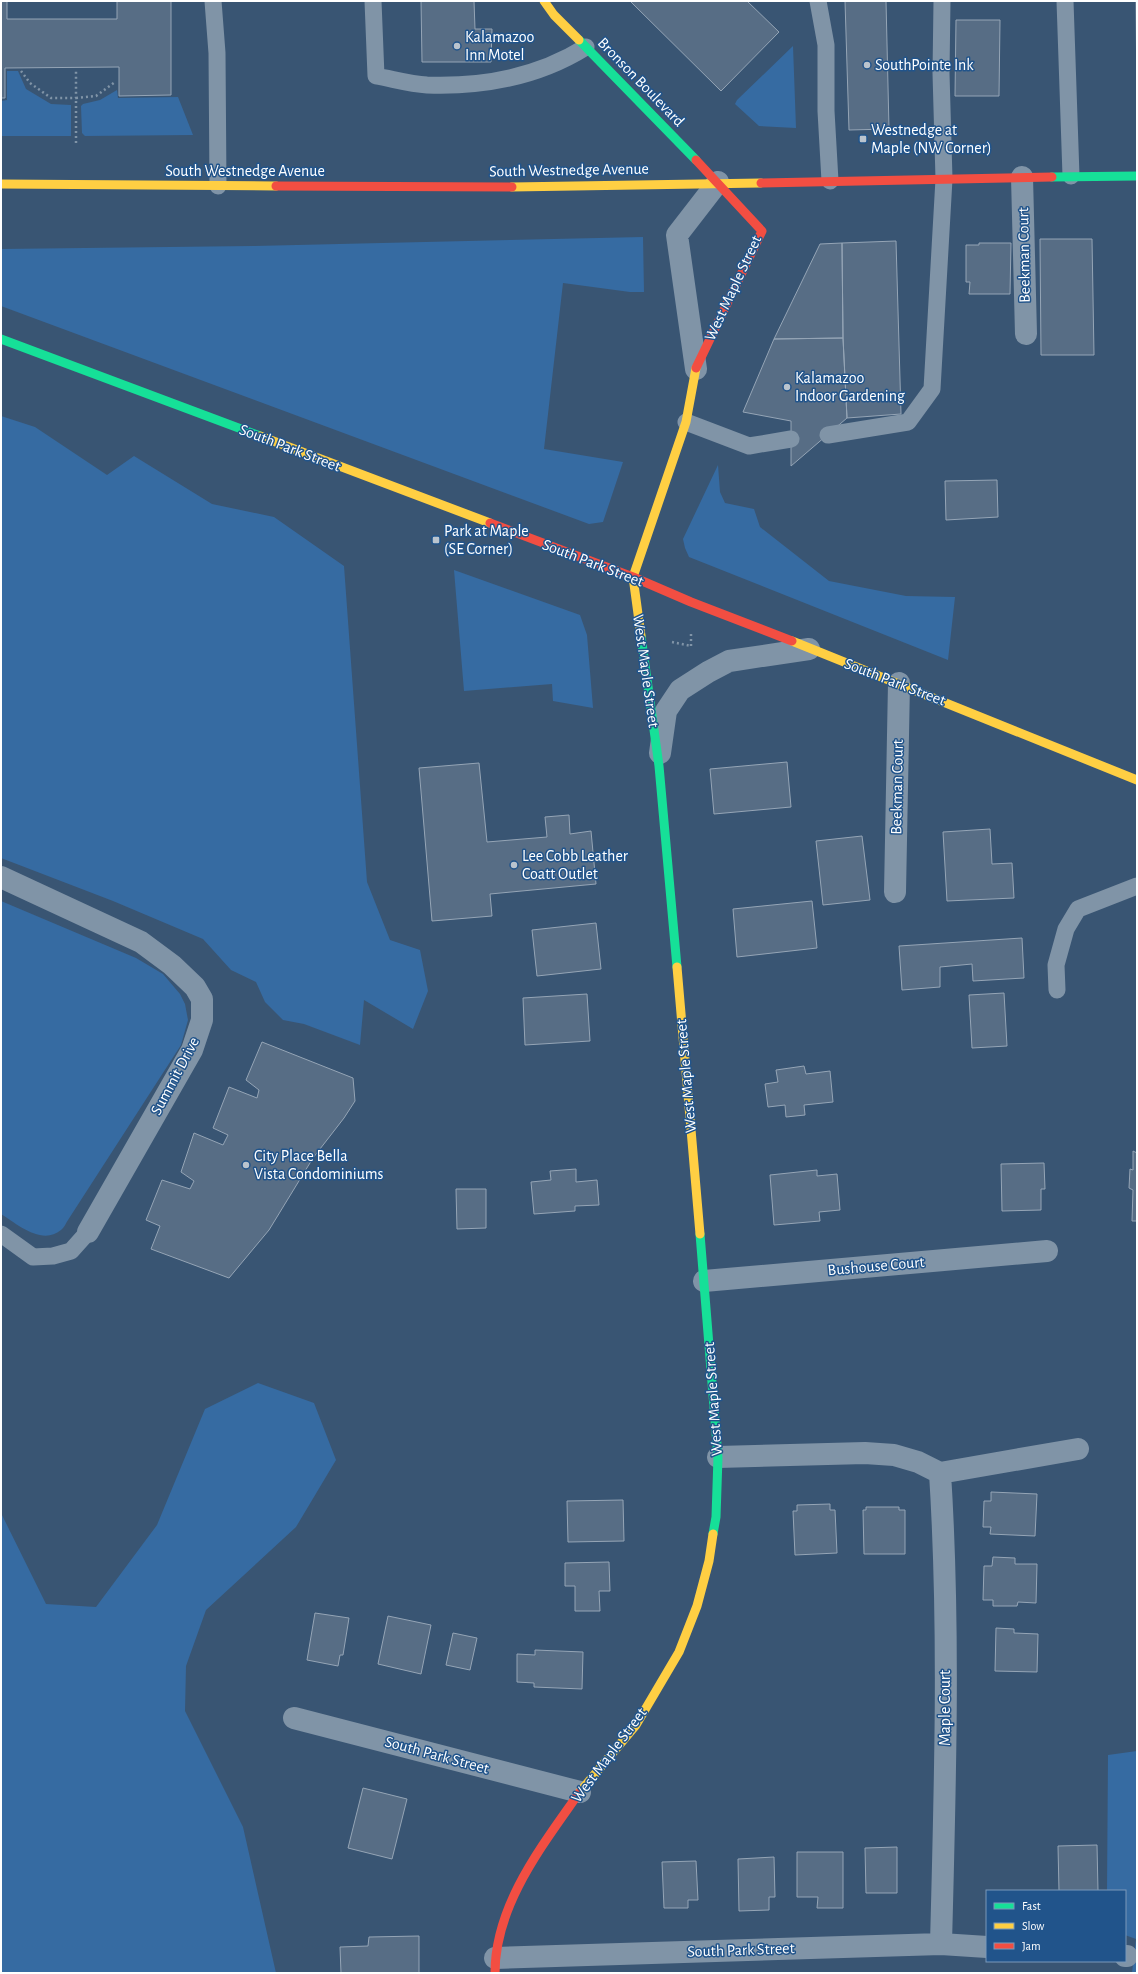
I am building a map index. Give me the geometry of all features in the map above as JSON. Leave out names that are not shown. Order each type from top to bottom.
[{"type":"main road","name":"Bronson Boulevard","points":[[544,1],[554,14],[718,182]]},
{"type":"main road","name":"South Westnedge Avenue","points":[[1,184],[505,187],[944,178],[1137,176]]},
{"type":"main road","name":"West Maple Street","points":[[495,1965],[506,1918],[520,1883],[543,1844],[580,1792],[636,1725],[679,1652],[697,1606],[709,1561],[716,1517],[718,1457],[659,766],[633,577],[645,538],[686,422],[696,369],[762,231],[718,182]]},
{"type":"main road","name":"South Park Street","points":[[1,339],[633,577],[1137,780]]},
{"type":"street","name":"Beekman Court","points":[[1022,177],[1026,334]]},
{"type":"street","name":"West Maple Street","points":[[696,369],[677,235],[718,182]]},
{"type":"street","name":"West Maple Street","points":[[659,766],[666,711],[680,690],[708,672],[729,661],[809,649]]},
{"type":"street","name":"Beekman Court","points":[[896,892],[899,683]]},
{"type":"street","name":"Summit Drive","points":[[1,877],[141,942],[172,965],[195,987],[202,1000],[202,1020],[192,1050],[88,1232]]},
{"type":"street","name":"Bushouse Court","points":[[704,1281],[1048,1251]]},
{"type":"street","points":[[718,1457],[865,1453],[894,1456],[918,1462],[940,1473],[1078,1449]]},
{"type":"street","name":"Maple Court","points":[[940,1473],[944,1534],[946,1732],[941,1944]]},
{"type":"street","name":"South Park Street","points":[[294,1718],[580,1792]]},
{"type":"street","name":"South Park Street","points":[[495,1965],[941,1944],[986,1947]]},
{"type":"lane","points":[[213,1],[217,53],[218,186]]},
{"type":"lane","points":[[373,1],[376,76],[426,84],[477,84],[524,75],[568,59],[586,47]]},
{"type":"lane","points":[[818,1],[826,45],[826,111],[830,180]]},
{"type":"lane","points":[[828,435],[908,422],[932,389],[944,178],[941,81],[942,1]]},
{"type":"lane","points":[[1065,1],[1071,176]]},
{"type":"lane","points":[[686,422],[749,446],[791,439]]},
{"type":"lane","points":[[1057,990],[1056,965],[1066,929],[1078,909],[1137,886]]},
{"type":"lane","points":[[1,1234],[33,1257],[53,1256],[71,1251],[88,1232]]},
{"type":"path","points":[[22,71],[30,83],[51,98],[96,96],[115,82]]},
{"type":"path","points":[[76,71],[76,143]]},
{"type":"path","points":[[691,628],[691,646],[693,653]]},
{"type":"path","points":[[668,641],[691,646]]},
{"type":"shaded area","points":[[793,46],[796,128],[759,126],[735,104],[737,100]]},
{"type":"shaded area","points":[[7,71],[18,71],[26,89],[51,104],[71,105],[71,136],[1,136],[1,101],[7,100]]},
{"type":"shaded area","points":[[117,90],[118,98],[178,97],[193,135],[85,136],[82,133],[81,106],[83,104],[100,100]]},
{"type":"shaded area","points":[[643,237],[644,292],[630,292],[563,283],[544,449],[623,462],[603,522],[589,524],[1,306],[1,249],[252,246]]},
{"type":"shaded area","points":[[1,416],[35,427],[107,475],[134,456],[212,504],[274,517],[344,566],[367,882],[390,940],[420,950],[428,991],[413,1029],[364,1000],[360,1045],[304,1024],[283,1020],[265,1002],[256,982],[231,970],[203,939],[113,901],[1,858]]},
{"type":"shaded area","points":[[718,465],[720,492],[725,503],[754,509],[760,527],[829,581],[906,596],[955,597],[948,660],[689,557],[683,539]]},
{"type":"shaded area","points":[[454,570],[580,615],[587,635],[593,708],[553,701],[552,684],[464,691]]},
{"type":"shaded area","points":[[1,901],[136,958],[163,974],[180,994],[185,1004],[188,1020],[181,1045],[64,1227],[54,1234],[46,1236],[30,1232],[1,1214]]},
{"type":"shaded area","points":[[258,1383],[314,1403],[336,1460],[296,1527],[206,1610],[186,1666],[185,1711],[243,1827],[276,1973],[1,1973],[1,1513],[46,1604],[96,1607],[157,1525],[205,1409]]},
{"type":"shaded area","points":[[1137,1751],[1137,1973],[1132,1973],[1136,1939],[1126,1935],[1126,1890],[1107,1890],[1108,1755]]},
{"type":"building","points":[[1,1],[7,1],[7,19],[117,19],[117,1],[171,1],[171,95],[119,96],[119,67],[5,68],[5,98],[1,98]]},
{"type":"building","name":"Kalamazoo Inn Motel","points":[[421,1],[474,1],[475,29],[492,29],[491,62],[422,62]]},
{"type":"building","points":[[630,1],[747,1],[779,32],[721,91]]},
{"type":"building","name":"SouthPointe Ink","points":[[845,1],[886,1],[889,129],[849,130]]},
{"type":"building","points":[[1136,1],[1137,1],[1137,101]]},
{"type":"building","points":[[956,20],[1000,20],[999,96],[955,96]]},
{"type":"building","points":[[1040,239],[1092,239],[1094,355],[1041,355]]},
{"type":"building","points":[[896,241],[901,414],[847,418],[843,338],[842,243]]},
{"type":"building","points":[[842,243],[843,338],[774,339],[820,244]]},
{"type":"building","points":[[979,243],[1011,243],[1010,294],[969,294],[970,282],[966,282],[966,245],[979,245]]},
{"type":"building","points":[[843,338],[847,418],[791,466],[791,421],[743,412],[774,339]]},
{"type":"building","points":[[997,480],[998,517],[946,520],[945,481]]},
{"type":"building","points":[[787,762],[791,807],[714,814],[710,769]]},
{"type":"building","points":[[479,763],[487,842],[547,837],[545,817],[569,815],[570,834],[591,831],[596,884],[490,894],[492,916],[432,921],[419,768]]},
{"type":"building","points":[[990,829],[992,864],[1012,863],[1014,898],[947,901],[943,832]]},
{"type":"building","points":[[862,836],[870,900],[823,905],[816,841]]},
{"type":"building","points":[[812,901],[817,948],[737,957],[733,909]]},
{"type":"building","points":[[596,923],[601,969],[537,976],[532,930]]},
{"type":"building","points":[[1022,938],[1024,978],[973,981],[972,964],[940,967],[940,987],[902,990],[899,946]]},
{"type":"building","points":[[1004,993],[1007,1046],[972,1048],[969,995]]},
{"type":"building","points":[[587,994],[590,1041],[525,1045],[523,998]]},
{"type":"building","name":"City Place Bella Vista Condominiums","points":[[262,1042],[353,1078],[355,1101],[344,1118],[313,1158],[269,1230],[229,1278],[151,1249],[160,1226],[146,1220],[162,1180],[190,1189],[194,1181],[181,1172],[194,1133],[223,1145],[228,1135],[213,1128],[229,1087],[257,1098],[259,1090],[246,1080]]},
{"type":"building","points":[[804,1066],[806,1074],[830,1071],[833,1102],[804,1105],[805,1115],[786,1117],[785,1105],[768,1107],[765,1084],[778,1082],[776,1070]]},
{"type":"building","points":[[1133,1151],[1137,1153],[1137,1221],[1132,1221],[1133,1190],[1129,1188],[1130,1169],[1133,1170]]},
{"type":"building","points":[[1044,1163],[1045,1189],[1041,1189],[1041,1210],[1002,1211],[1001,1164]]},
{"type":"building","points":[[576,1169],[576,1182],[597,1180],[599,1205],[575,1206],[575,1211],[534,1214],[531,1182],[551,1180],[550,1171]]},
{"type":"building","points":[[817,1170],[817,1176],[837,1174],[840,1210],[819,1212],[820,1221],[774,1225],[770,1175]]},
{"type":"building","points":[[456,1189],[486,1189],[486,1228],[457,1229]]},
{"type":"building","points":[[991,1492],[1037,1494],[1035,1536],[990,1534],[991,1527],[983,1527],[984,1501],[991,1501]]},
{"type":"building","points":[[623,1500],[624,1541],[568,1542],[567,1501]]},
{"type":"building","points":[[830,1504],[830,1510],[835,1510],[837,1553],[795,1555],[793,1511],[797,1511],[797,1505]]},
{"type":"building","points":[[866,1507],[899,1507],[899,1510],[905,1510],[905,1554],[864,1554],[863,1510],[866,1510]]},
{"type":"building","points":[[993,1557],[1015,1558],[1015,1564],[1037,1564],[1036,1603],[1018,1602],[1017,1606],[993,1606],[993,1600],[983,1600],[984,1566],[992,1566]]},
{"type":"building","points":[[609,1562],[610,1591],[599,1591],[600,1611],[575,1611],[575,1586],[565,1586],[565,1563]]},
{"type":"building","points":[[315,1613],[349,1618],[343,1655],[340,1655],[338,1666],[307,1660]]},
{"type":"building","points":[[388,1616],[431,1625],[421,1674],[378,1664]]},
{"type":"building","points":[[996,1628],[1014,1629],[1014,1633],[1038,1634],[1037,1672],[995,1671]]},
{"type":"building","points":[[453,1633],[477,1638],[470,1670],[446,1665]]},
{"type":"building","points":[[535,1650],[583,1652],[582,1689],[534,1687],[534,1683],[517,1682],[517,1654],[535,1655]]},
{"type":"building","points":[[363,1788],[407,1799],[392,1859],[348,1848]]},
{"type":"building","points":[[1097,1845],[1098,1890],[1059,1890],[1058,1846]]},
{"type":"building","points":[[897,1847],[897,1893],[866,1893],[865,1848]]},
{"type":"building","points":[[797,1852],[843,1852],[843,1908],[817,1908],[818,1897],[797,1897]]},
{"type":"building","points":[[774,1857],[775,1897],[769,1897],[769,1910],[739,1911],[738,1859]]},
{"type":"building","points":[[696,1861],[698,1900],[688,1900],[688,1908],[664,1908],[662,1862]]},
{"type":"building","points":[[419,1936],[419,1973],[341,1973],[340,1947],[368,1946],[369,1937]]},
{"type":"traffic: fast","points":[[579,40],[696,160]]},
{"type":"traffic: fast","points":[[1052,177],[1137,176]]},
{"type":"traffic: fast","points":[[1,339],[260,436]]},
{"type":"traffic: fast","points":[[641,636],[659,766],[677,967]]},
{"type":"traffic: fast","points":[[700,1234],[718,1457],[716,1517],[713,1534]]},
{"type":"traffic: slow","points":[[544,1],[554,15],[579,40]]},
{"type":"traffic: slow","points":[[512,187],[761,183]]},
{"type":"traffic: slow","points":[[1,184],[276,186]]},
{"type":"traffic: slow","points":[[641,636],[633,577],[686,422],[696,368]]},
{"type":"traffic: slow","points":[[260,436],[490,523]]},
{"type":"traffic: slow","points":[[792,641],[1137,780]]},
{"type":"traffic: slow","points":[[677,967],[700,1234]]},
{"type":"traffic: slow","points":[[579,1793],[636,1725],[679,1652],[697,1606],[709,1561],[713,1534]]},
{"type":"traffic: jam","points":[[696,160],[762,231],[696,368]]},
{"type":"traffic: jam","points":[[761,183],[1052,177]]},
{"type":"traffic: jam","points":[[276,186],[512,187]]},
{"type":"traffic: jam","points":[[490,523],[633,577],[691,602],[792,641]]},
{"type":"traffic: jam","points":[[495,1973],[497,1948],[503,1924],[512,1900],[536,1855],[579,1793]]},
{"type":"place","name":"Kalamazoo Inn Motel","points":[[457,46]]},
{"type":"place","name":"SouthPointe Ink","points":[[867,65]]},
{"type":"place","name":"Westnedge at Maple (NW Corner)","points":[[863,139]]},
{"type":"place","name":"Kalamazoo Indoor Gardening","points":[[787,387]]},
{"type":"place","name":"Park at Maple (SE Corner)","points":[[436,540]]},
{"type":"place","name":"Lee Cobb Leather Coatt Outlet","points":[[514,865]]},
{"type":"place","name":"City Place Bella Vista Condominiums","points":[[246,1165]]}]
